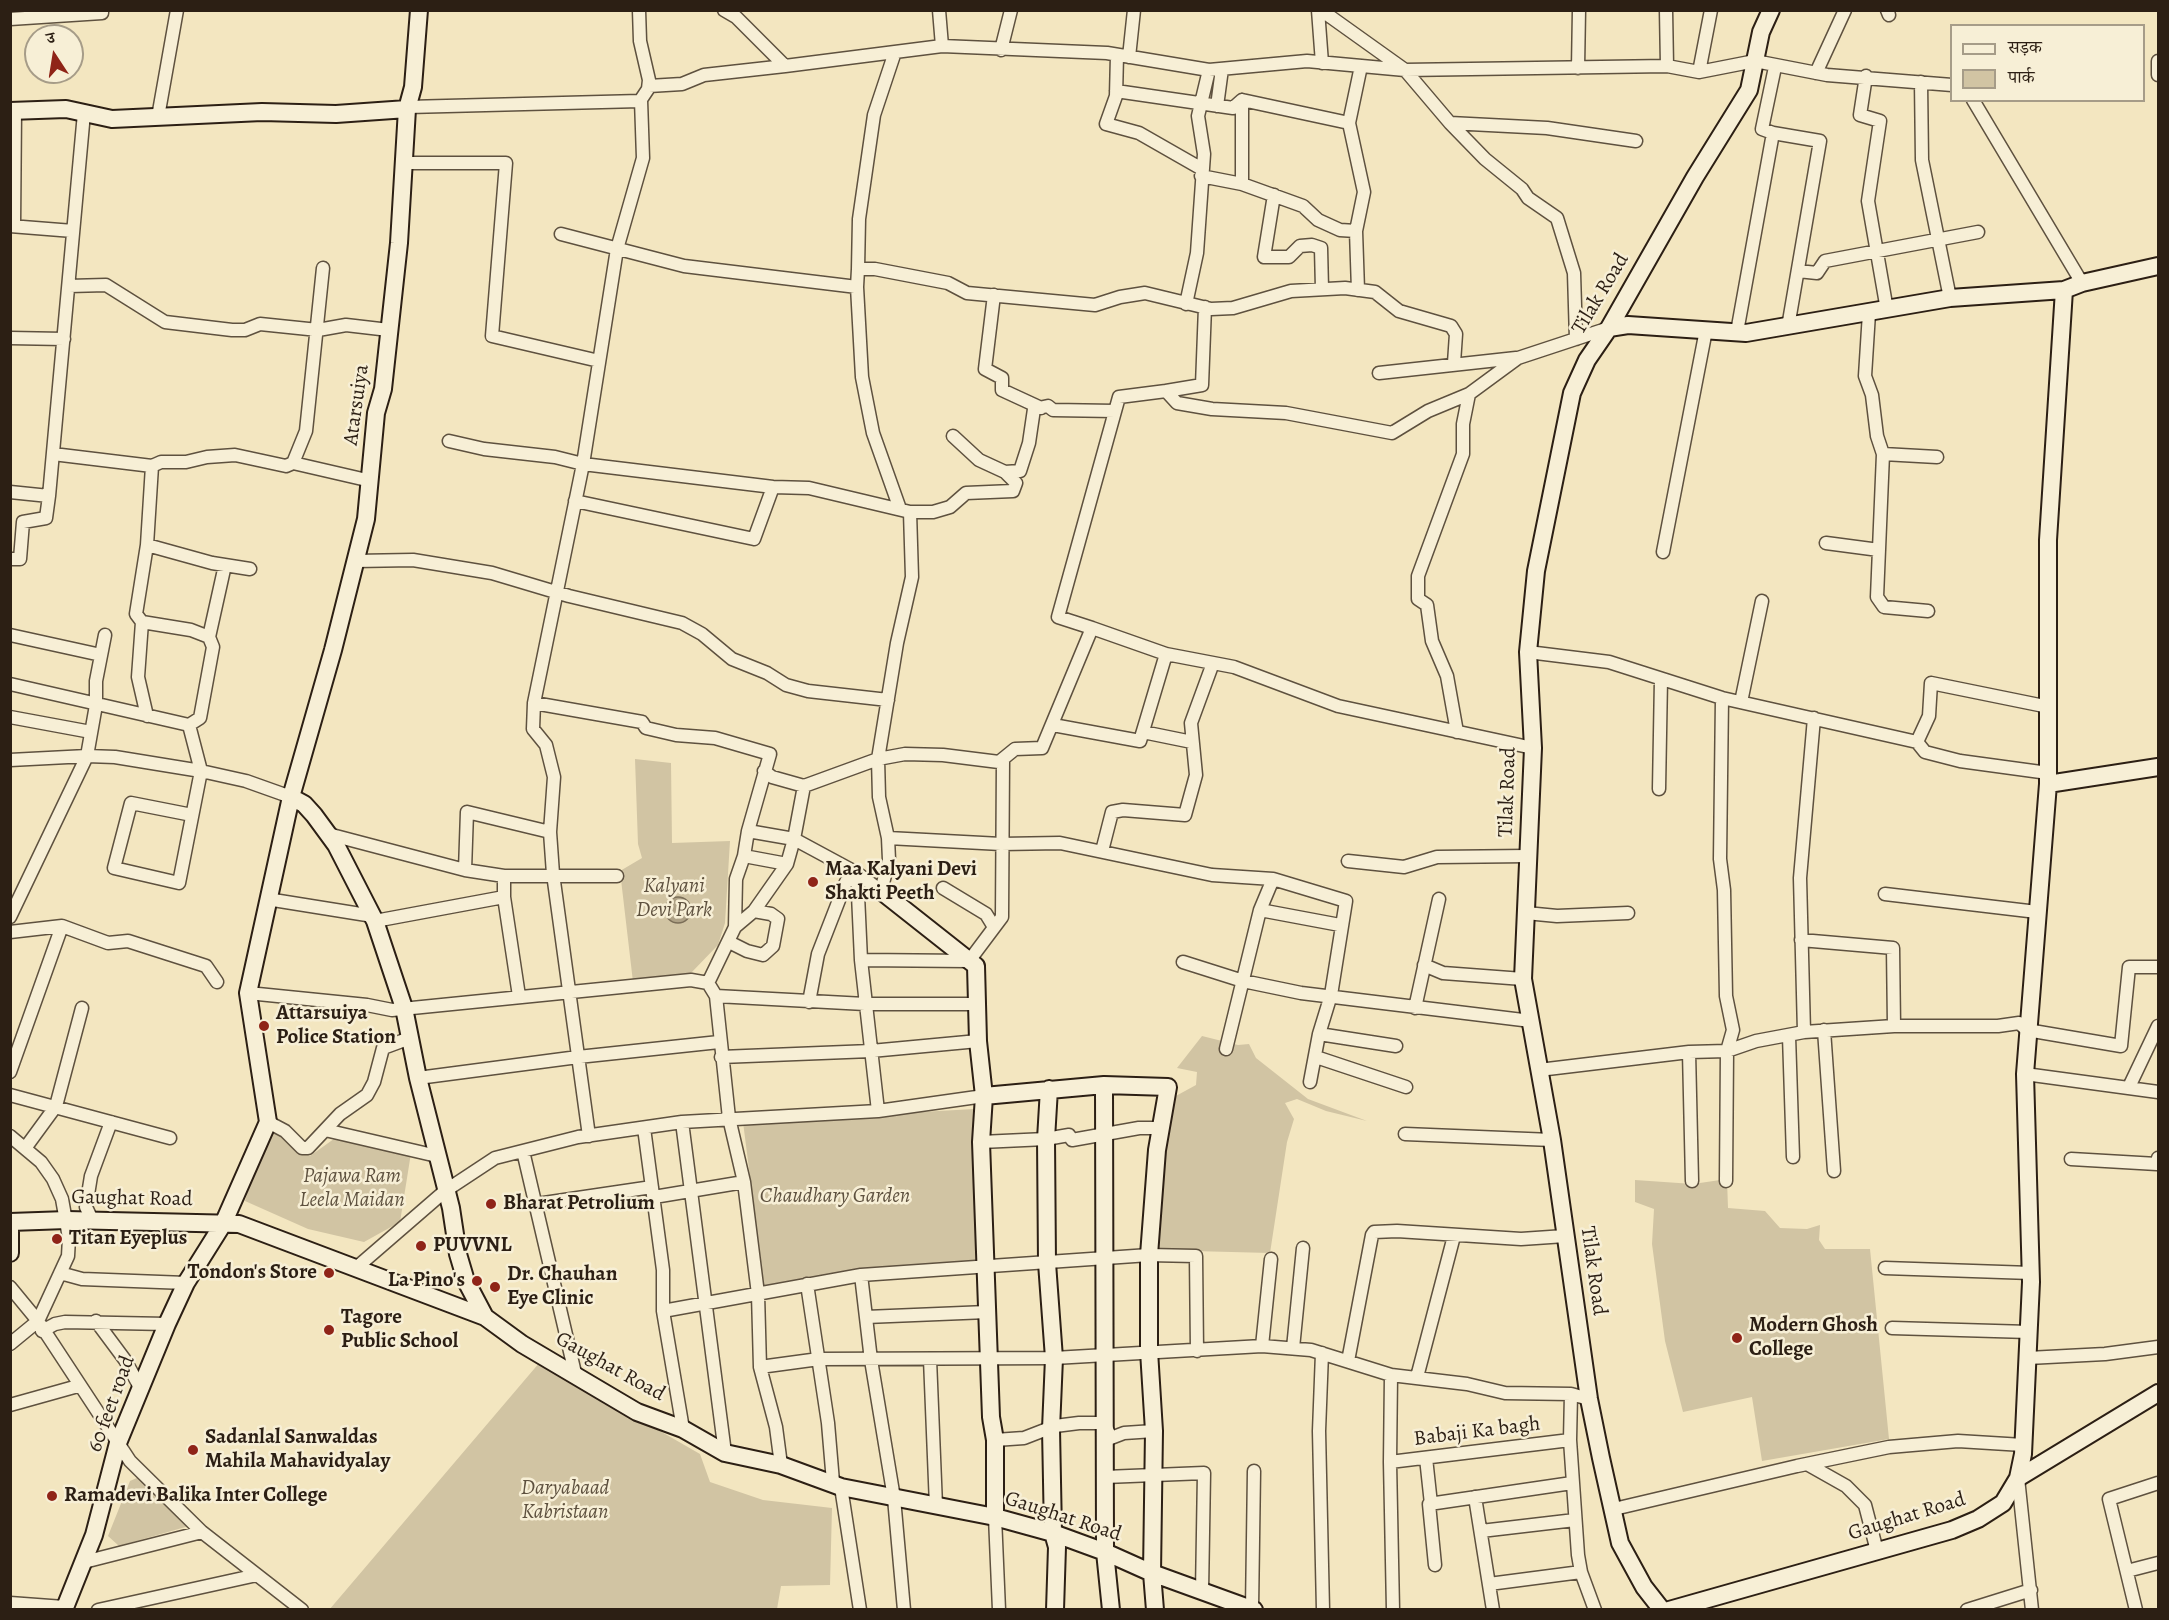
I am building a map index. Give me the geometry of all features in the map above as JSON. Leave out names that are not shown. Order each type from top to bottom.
[{"type":"street","points":[[10,19],[102,13],[102,10]]},
{"type":"street","points":[[158,117],[177,10]]},
{"type":"street","name":"Atarsuiya","points":[[248,993],[291,797],[366,519],[376,413],[383,390],[399,243],[408,108],[413,87],[419,10]]},
{"type":"street","points":[[589,1136],[553,874],[550,832],[554,777],[546,745],[534,729],[534,703],[583,464],[617,249],[643,158],[641,100],[649,83],[640,40],[639,10]]},
{"type":"street","points":[[724,10],[736,17],[785,66]]},
{"type":"street","points":[[939,10],[942,45]]},
{"type":"street","points":[[1001,50],[1011,10]]},
{"type":"street","points":[[1134,10],[1116,91],[1106,124],[1139,133],[1202,173],[1274,195],[1303,206],[1318,220],[1340,230],[1356,231]]},
{"type":"street","points":[[1319,10],[1322,63]]},
{"type":"street","points":[[1319,10],[1405,70],[1450,123],[1485,159],[1522,189],[1528,198],[1557,219],[1574,273],[1576,339]]},
{"type":"street","points":[[1578,68],[1579,10]]},
{"type":"street","points":[[1666,10],[1667,66]]},
{"type":"street","points":[[1699,72],[1711,10]]},
{"type":"street","name":"Tilak Road","points":[[1662,1610],[1644,1587],[1620,1543],[1589,1399],[1552,1140],[1523,980],[1533,748],[1528,652],[1536,571],[1572,393],[1587,360],[1609,328],[1695,177],[1749,90],[1761,32],[1771,10]]},
{"type":"street","points":[[1816,73],[1845,10]]},
{"type":"street","points":[[649,83],[682,84],[704,75],[942,45],[1123,56],[1209,70],[1307,61],[1405,70],[1667,66],[1699,72],[1755,61],[1775,67],[1816,73],[1950,85]]},
{"type":"street","points":[[881,891],[888,872],[888,838],[879,797],[878,759],[912,577],[905,511],[873,433],[864,388],[857,287],[859,219],[874,115],[895,52]]},
{"type":"street","points":[[2158,61],[2158,75]]},
{"type":"street","points":[[1358,290],[1356,231],[1364,192],[1349,123],[1361,66]]},
{"type":"street","points":[[1775,67],[1762,129],[1820,141],[1788,327]]},
{"type":"street","points":[[1216,106],[1222,69]]},
{"type":"street","points":[[1186,304],[1197,253],[1204,153],[1198,116],[1209,70]]},
{"type":"street","points":[[1866,76],[1860,115],[1880,121],[1868,201],[1887,310]]},
{"type":"street","points":[[1921,82],[1922,160],[1950,298]]},
{"type":"street","points":[[1116,91],[1233,108],[1242,100]]},
{"type":"street","points":[[73,231],[12,226],[13,111],[66,109],[112,119],[262,112],[336,114],[408,108],[641,100]]},
{"type":"street","points":[[1242,100],[1349,123]]},
{"type":"street","points":[[1242,100],[1242,184]]},
{"type":"street","points":[[1974,102],[2082,282]]},
{"type":"street","points":[[10,559],[20,559],[23,522],[46,518],[50,496],[84,113]]},
{"type":"street","points":[[1450,123],[1547,128],[1636,141]]},
{"type":"street","points":[[1737,332],[1773,133]]},
{"type":"street","points":[[404,163],[507,163],[492,336],[599,361]]},
{"type":"street","points":[[1274,195],[1264,257],[1289,257],[1300,246],[1312,244],[1321,248],[1322,289]]},
{"type":"street","points":[[1798,271],[1817,273],[1825,261],[1978,232]]},
{"type":"street","points":[[561,234],[684,266],[857,287]]},
{"type":"street","points":[[1379,373],[1454,363],[1518,358],[1609,328],[1628,325],[1737,332],[1788,327],[1950,298],[2064,290],[2082,282],[2158,266]]},
{"type":"street","points":[[293,463],[306,431],[323,268]]},
{"type":"street","points":[[858,269],[948,283],[967,293],[1095,306],[1120,297],[1145,293],[1205,308],[1233,308],[1291,291],[1322,289],[1374,292],[1399,311],[1451,327],[1456,334],[1454,363]]},
{"type":"street","points":[[69,286],[106,285],[165,322],[232,330],[245,330],[260,324],[318,330],[346,325],[389,330]]},
{"type":"street","points":[[2032,1610],[2018,1478],[2023,1445],[2031,1273],[2025,1074],[2048,778],[2048,540],[2064,290]]},
{"type":"street","points":[[994,295],[984,369],[1002,378],[1002,390],[1041,408]]},
{"type":"street","points":[[1205,308],[1202,385],[1119,397],[1058,617],[1166,654],[1234,668],[1338,706],[1533,748]]},
{"type":"street","points":[[1869,313],[1865,376],[1872,395],[1877,436],[1883,454],[1877,597],[1884,607],[1928,611]]},
{"type":"street","points":[[1663,552],[1706,330]]},
{"type":"street","points":[[10,338],[64,339]]},
{"type":"street","points":[[1166,391],[1177,403],[1212,409],[1286,413],[1392,434],[1428,411],[1469,394],[1518,358]]},
{"type":"street","points":[[1456,732],[1447,676],[1432,641],[1427,605],[1418,599],[1418,576],[1463,453],[1463,424],[1469,394]]},
{"type":"street","points":[[1005,472],[1020,471],[1029,443],[1034,409],[1048,406],[1053,410],[1115,411]]},
{"type":"street","points":[[449,441],[484,449],[555,457],[583,464],[773,487],[809,488],[905,511],[933,512],[950,507],[966,493],[1014,491],[1016,483],[1005,472],[979,460],[952,436]]},
{"type":"street","points":[[53,454],[152,466],[161,462],[186,462],[225,455],[286,466],[293,463],[370,481]]},
{"type":"street","points":[[1883,454],[1937,457]]},
{"type":"street","points":[[147,716],[138,677],[142,622],[136,614],[147,544],[152,466]]},
{"type":"street","points":[[575,501],[754,539],[773,487]]},
{"type":"street","points":[[10,492],[50,496]]},
{"type":"street","points":[[1826,543],[1879,550]]},
{"type":"street","points":[[147,544],[250,570]]},
{"type":"street","points":[[355,561],[413,560],[492,573],[556,592],[682,623],[702,634],[732,658],[767,673],[786,685],[888,700]]},
{"type":"street","points":[[10,684],[189,725],[200,718],[213,647],[209,638],[225,565]]},
{"type":"street","points":[[1742,702],[1762,601]]},
{"type":"street","points":[[142,622],[191,630],[209,638]]},
{"type":"street","points":[[764,771],[772,777],[804,786],[878,759],[905,754],[999,762],[1015,749],[1042,748],[1092,628]]},
{"type":"street","points":[[10,635],[101,655]]},
{"type":"street","points":[[10,917],[87,756],[96,705],[96,681],[105,635]]},
{"type":"street","points":[[1528,652],[1609,662],[1722,698],[1917,742],[1925,752],[2048,778],[2158,767]]},
{"type":"street","points":[[1053,725],[1135,742],[1140,741],[1166,654]]},
{"type":"street","points":[[1102,851],[1113,812],[1123,810],[1185,815],[1196,775],[1191,723],[1212,663]]},
{"type":"street","points":[[1659,789],[1661,679]]},
{"type":"street","points":[[1917,742],[1929,716],[1931,683],[2049,707]]},
{"type":"street","points":[[1722,698],[1720,860],[1724,890],[1726,996],[1733,1030],[1726,1051],[1726,1181]]},
{"type":"street","points":[[534,703],[642,722],[646,728],[676,735],[715,738],[770,754],[736,879],[735,927],[708,983]]},
{"type":"street","points":[[10,717],[91,732]]},
{"type":"street","points":[[1804,1032],[1800,879],[1814,718]]},
{"type":"street","points":[[189,725],[201,771],[179,883],[114,868],[131,803],[192,815]]},
{"type":"street","points":[[1143,732],[1192,742]]},
{"type":"street","points":[[10,760],[87,756],[136,760],[246,781],[304,804],[328,834],[374,919],[404,1008],[418,1078],[466,1281],[485,1317]]},
{"type":"street","points":[[969,962],[1002,917],[1003,760]]},
{"type":"street","points":[[735,927],[754,911],[787,864],[804,786]]},
{"type":"street","points":[[465,870],[467,812],[550,832]]},
{"type":"street","points":[[748,831],[794,839],[857,873],[976,966],[978,1041],[984,1096],[981,1142],[991,1417],[995,1440],[995,1517],[999,1610]]},
{"type":"street","points":[[328,834],[465,870],[504,876],[553,874],[617,876]]},
{"type":"street","points":[[888,838],[1001,844],[1060,843],[1212,875],[1273,879],[1346,902],[1340,926],[1331,995],[1319,1034],[1310,1082]]},
{"type":"street","points":[[744,856],[787,864]]},
{"type":"street","points":[[1348,861],[1404,867],[1437,857],[1528,856]]},
{"type":"street","points":[[857,873],[861,960],[878,1111]]},
{"type":"street","points":[[809,1002],[818,954],[846,882],[857,873]]},
{"type":"street","points":[[504,876],[504,897],[519,996]]},
{"type":"street","points":[[1226,1049],[1260,910],[1273,879]]},
{"type":"street","points":[[943,888],[987,914],[994,927]]},
{"type":"street","points":[[1885,894],[2037,912]]},
{"type":"street","points":[[267,899],[374,919],[504,897]]},
{"type":"street","points":[[1415,1008],[1439,899]]},
{"type":"street","points":[[1260,910],[1340,926]]},
{"type":"street","points":[[729,942],[747,951],[763,955],[773,945],[778,919],[771,914],[754,911]]},
{"type":"street","points":[[1526,913],[1557,916],[1628,913]]},
{"type":"street","points":[[10,932],[62,926],[108,943],[128,941],[206,966],[218,982]]},
{"type":"street","points":[[10,1072],[62,926]]},
{"type":"street","points":[[1801,940],[1893,948],[1894,1026]]},
{"type":"street","points":[[861,960],[969,962]]},
{"type":"street","points":[[1184,962],[1243,981],[1301,993],[1530,1021]]},
{"type":"street","points":[[1424,965],[1443,973],[1523,980]]},
{"type":"street","points":[[1539,1070],[1689,1052],[1726,1051],[1756,1041],[1804,1032],[1894,1026],[1998,1026],[2019,1023],[2027,1030],[2121,1046],[2129,967],[2158,967]]},
{"type":"street","points":[[410,1038],[383,1048],[374,1082],[367,1095],[340,1114],[308,1148],[302,1148],[285,1131],[268,1122],[248,993],[367,1005],[392,1010],[692,980],[708,983],[716,996],[719,1042],[729,1118],[744,1182],[758,1294],[760,1367],[776,1427],[781,1465]]},
{"type":"street","points":[[716,996],[865,1004],[977,1004]]},
{"type":"street","points":[[26,1147],[56,1106],[82,1008]]},
{"type":"street","points":[[2129,1087],[2158,1026]]},
{"type":"street","points":[[1824,1030],[1834,1171]]},
{"type":"street","points":[[1319,1034],[1396,1046]]},
{"type":"street","points":[[1789,1036],[1793,1157]]},
{"type":"street","points":[[721,1057],[871,1051],[978,1041]]},
{"type":"street","points":[[418,1078],[578,1057],[719,1042]]},
{"type":"street","points":[[1689,1052],[1692,1181]]},
{"type":"street","points":[[1316,1057],[1406,1087]]},
{"type":"street","points":[[2025,1074],[2158,1092]]},
{"type":"street","points":[[1104,1085],[1106,1135],[1105,1552],[1111,1610]]},
{"type":"street","points":[[356,1268],[445,1191],[495,1158],[589,1136],[682,1122],[878,1111],[1049,1089],[1104,1085],[1168,1087],[1156,1150],[1149,1255],[1149,1351],[1154,1431],[1152,1573],[1155,1610]]},
{"type":"street","points":[[1049,1089],[1046,1139],[1047,1263],[1054,1358],[1051,1430],[1053,1533],[1057,1547],[1055,1610]]},
{"type":"street","points":[[10,1095],[170,1138]]},
{"type":"street","points":[[93,1222],[86,1207],[91,1176],[111,1122]]},
{"type":"street","name":"60 feet road","points":[[64,1608],[94,1534],[118,1443],[167,1324],[186,1283],[223,1224],[268,1122]]},
{"type":"street","points":[[682,1122],[725,1453]]},
{"type":"street","points":[[644,1128],[663,1270],[663,1311],[683,1429]]},
{"type":"street","points":[[981,1142],[1046,1139],[1069,1135],[1072,1140],[1139,1128],[1162,1128]]},
{"type":"street","points":[[325,1130],[437,1156]]},
{"type":"street","points":[[1405,1134],[1552,1140]]},
{"type":"street","points":[[10,1136],[26,1147],[53,1179],[67,1220],[68,1256],[40,1326]]},
{"type":"street","points":[[523,1151],[575,1374]]},
{"type":"street","points":[[2071,1159],[2157,1164],[2158,1158]]},
{"type":"street","points":[[537,1204],[653,1192],[692,1191],[744,1182]]},
{"type":"street","name":"Gaughat Road","points":[[10,1225],[67,1220],[239,1224],[485,1317],[522,1344],[637,1412],[683,1429],[725,1453],[781,1465],[837,1485],[995,1517],[1053,1533],[1248,1609]]},
{"type":"street","points":[[10,1225],[10,1253]]},
{"type":"street","points":[[1348,1361],[1371,1235],[1378,1231],[1397,1230],[1454,1236],[1521,1239],[1565,1236]]},
{"type":"street","points":[[1417,1377],[1454,1236]]},
{"type":"street","points":[[1293,1348],[1304,1248]]},
{"type":"street","points":[[663,1311],[861,1275],[1149,1255],[1196,1257],[1197,1351]]},
{"type":"street","points":[[1262,1346],[1271,1259]]},
{"type":"street","points":[[1885,1268],[2031,1273]]},
{"type":"street","points":[[60,1273],[82,1279],[186,1283]]},
{"type":"street","points":[[861,1275],[871,1360],[894,1498],[904,1610]]},
{"type":"street","points":[[807,1284],[837,1485],[860,1610]]},
{"type":"street","points":[[10,1287],[40,1326],[130,1461],[202,1532],[302,1610]]},
{"type":"street","points":[[866,1317],[987,1312]]},
{"type":"street","points":[[96,1321],[102,1333],[109,1336],[141,1389]]},
{"type":"street","points":[[10,1344],[40,1326],[65,1322],[167,1324]]},
{"type":"street","points":[[1892,1328],[2029,1332]]},
{"type":"street","points":[[760,1367],[819,1359],[1054,1358],[1262,1346],[1322,1353],[1391,1375],[1417,1377],[1506,1393],[1571,1394],[1589,1399]]},
{"type":"street","points":[[2028,1358],[2105,1354],[2158,1347]]},
{"type":"street","points":[[1322,1353],[1319,1431],[1323,1610]]},
{"type":"street","points":[[930,1359],[936,1506]]},
{"type":"street","points":[[1391,1375],[1389,1462],[1393,1610]]},
{"type":"street","points":[[10,1405],[78,1386]]},
{"type":"street","name":"Gaughat Road","points":[[1669,1610],[1952,1530],[1978,1519],[2003,1503],[2018,1478],[2158,1393]]},
{"type":"street","points":[[1571,1394],[1570,1440],[1575,1520],[1581,1572],[1595,1610]]},
{"type":"street","points":[[1104,1424],[1112,1438],[1124,1433],[1154,1431]]},
{"type":"street","points":[[995,1440],[1024,1438],[1033,1432],[1051,1430],[1055,1426],[1104,1424]]},
{"type":"street","name":"Babaji Ka bagh","points":[[1389,1462],[1570,1440]]},
{"type":"street","points":[[1614,1509],[1808,1464],[1906,1445],[1958,1441],[2023,1445]]},
{"type":"street","points":[[1426,1458],[1435,1565]]},
{"type":"street","points":[[1808,1464],[1845,1486],[1865,1505],[1877,1551]]},
{"type":"street","points":[[1248,1609],[1254,1471]]},
{"type":"street","points":[[1105,1477],[1204,1473],[1202,1592]]},
{"type":"street","points":[[1431,1504],[1572,1483]]},
{"type":"street","points":[[2136,1610],[2109,1499],[2158,1483]]},
{"type":"street","points":[[1475,1497],[1493,1610]]},
{"type":"street","points":[[1481,1531],[1575,1520]]},
{"type":"street","points":[[84,1562],[202,1532]]},
{"type":"street","points":[[2127,1571],[2158,1563]]},
{"type":"street","points":[[1489,1584],[1581,1572]]},
{"type":"street","points":[[98,1610],[256,1575]]},
{"type":"street","points":[[1967,1610],[2031,1590]]},
{"type":"street","points":[[14,1606],[64,1608]]},
{"type":"green space","name":"Kalyani Devi Park","points":[[635,759],[671,763],[672,843],[730,841],[725,923],[718,945],[691,973],[633,982],[620,871],[642,858],[638,844]]},
{"type":"green space","points":[[1202,1036],[1238,1045],[1249,1044],[1256,1058],[1308,1099],[1367,1121],[1326,1111],[1297,1099],[1285,1103],[1294,1119],[1287,1142],[1270,1253],[1154,1250],[1158,1184],[1174,1097],[1196,1085],[1197,1072],[1177,1068]]},
{"type":"green space","name":"Chaudhary Garden","points":[[974,1109],[980,1260],[764,1286],[743,1122]]},
{"type":"green space","name":"Pajawa Ram Leela Maidan","points":[[275,1131],[310,1156],[338,1136],[411,1153],[400,1222],[364,1242],[308,1229],[245,1201],[258,1153]]},
{"type":"green space","points":[[1727,1179],[1728,1208],[1765,1211],[1780,1228],[1807,1229],[1820,1225],[1819,1240],[1825,1249],[1870,1249],[1889,1439],[1762,1461],[1752,1397],[1683,1412],[1665,1341],[1652,1244],[1654,1209],[1635,1202],[1635,1180],[1693,1184]]},
{"type":"green space","name":"Daryabaad Kabristaan","points":[[540,1362],[700,1454],[710,1482],[763,1500],[832,1508],[830,1585],[781,1586],[777,1609],[329,1610]]},
{"type":"green space","points":[[139,1477],[189,1526],[119,1546],[108,1536],[130,1481]]},
{"type":"shaded area","points":[[678,897],[687,901],[691,910],[687,919],[678,923],[669,919],[665,910],[669,901]]},
{"type":"place","name":"Maa Kalyani Devi Shakti Peeth","points":[[813,882]]},
{"type":"place","name":"Attarsuiya Police Station","points":[[264,1026]]},
{"type":"place","name":"Bharat Petrolium","points":[[491,1204]]},
{"type":"place","name":"Titan Eyeplus","points":[[57,1239]]},
{"type":"place","name":"PUVVNL","points":[[421,1246]]},
{"type":"place","name":"Tondon's Store","points":[[329,1273]]},
{"type":"place","name":"La Pino's","points":[[477,1281]]},
{"type":"place","name":"Dr. Chauhan Eye Clinic","points":[[495,1287]]},
{"type":"place","name":"Tagore Public School","points":[[329,1330]]},
{"type":"place","name":"Modern Ghosh College","points":[[1737,1338]]},
{"type":"place","name":"Sadanlal Sanwaldas Mahila Mahavidyalay","points":[[193,1450]]},
{"type":"place","name":"Ramadevi Balika Inter College","points":[[52,1496]]}]
